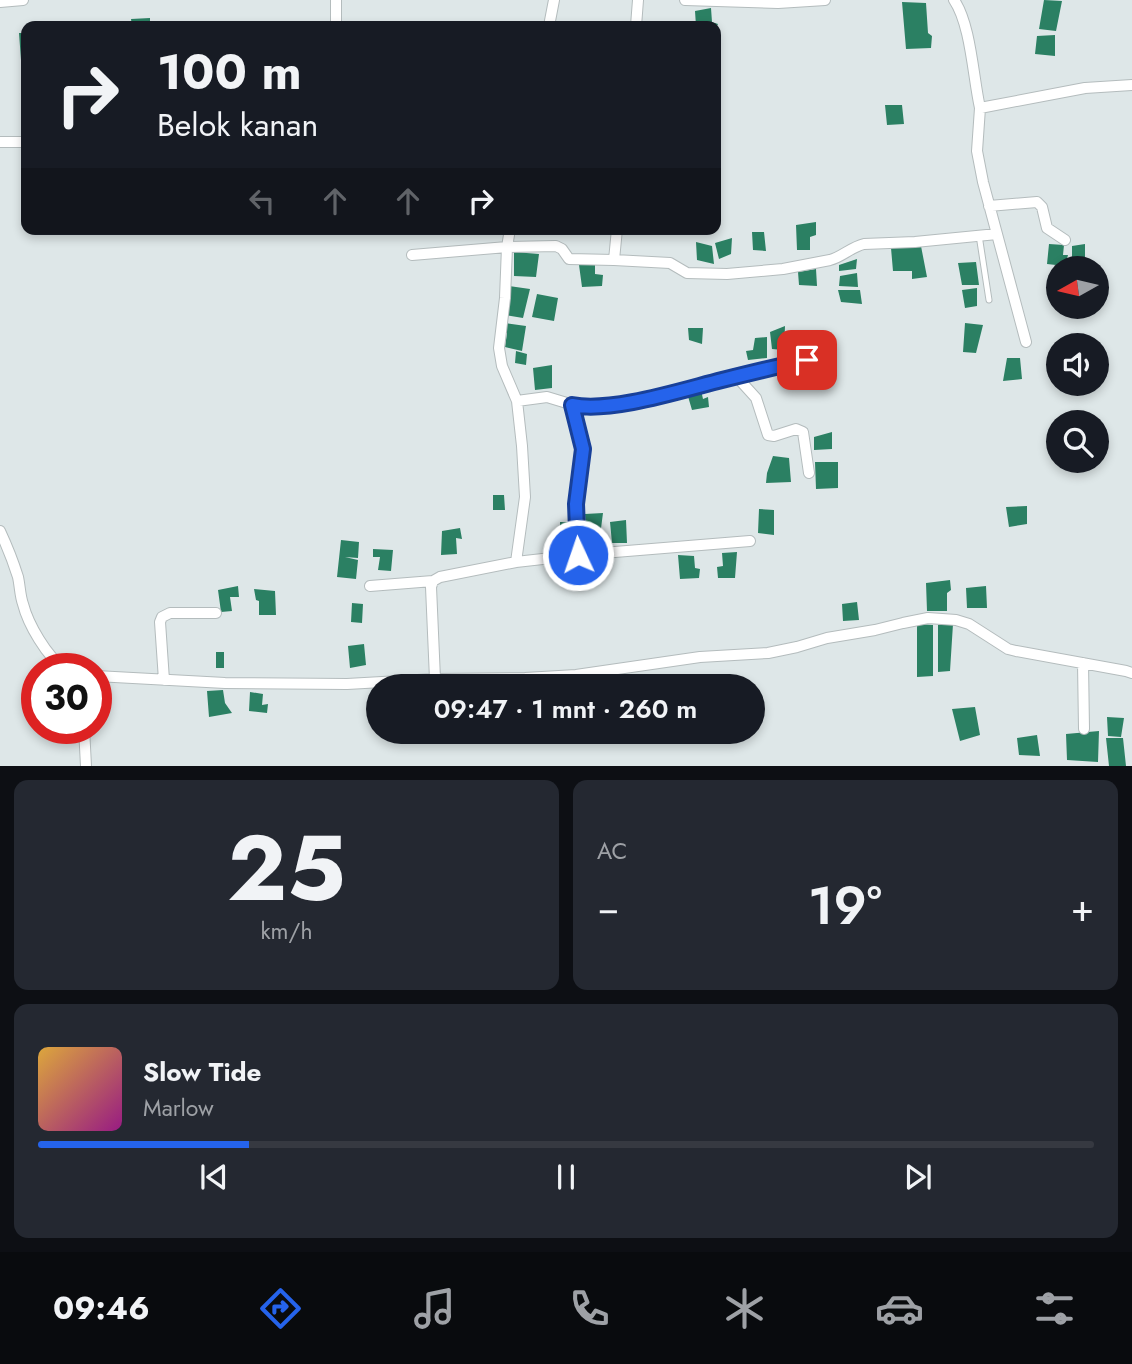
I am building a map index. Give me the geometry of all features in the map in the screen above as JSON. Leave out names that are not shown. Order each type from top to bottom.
[{"type":"street","points":[[0,2],[23,0]]},
{"type":"street","points":[[336,21],[337,0]]},
{"type":"street","points":[[550,21],[554,0]]},
{"type":"street","points":[[636,21],[638,0]]},
{"type":"street","points":[[685,0],[778,3],[825,0]]},
{"type":"street","points":[[954,0],[967,36],[980,108],[977,151],[1026,342]]},
{"type":"street","points":[[980,108],[1085,88],[1132,85]]},
{"type":"street","points":[[0,142],[21,142]]},
{"type":"street","points":[[989,206],[1037,202],[1042,207],[1047,228],[1065,240]]},
{"type":"street","points":[[412,255],[556,246],[562,249],[569,259],[670,263],[687,273],[741,273],[783,269],[837,259],[864,244],[997,234]]},
{"type":"street","points":[[509,235],[499,348],[502,366],[517,401],[525,492],[516,562]]},
{"type":"street","points":[[614,260],[616,235]]},
{"type":"street","points":[[517,401],[547,397],[580,407],[609,405],[657,397],[807,360]]},
{"type":"street","points":[[736,376],[756,398],[768,435],[774,436],[796,429],[803,432],[809,473]]},
{"type":"street","points":[[572,405],[583,449],[576,504],[578,555]]},
{"type":"street","points":[[0,531],[14,566],[28,618],[48,653]]},
{"type":"street","points":[[370,586],[433,580],[516,562],[750,541]]},
{"type":"street","points":[[433,580],[431,587],[435,674]]},
{"type":"street","points":[[164,680],[160,622],[162,617],[170,613],[216,613]]},
{"type":"street","points":[[583,674],[700,657],[768,653],[928,618],[969,624],[1008,649],[1132,673]]},
{"type":"street","points":[[1083,663],[1084,729]]},
{"type":"street","points":[[112,677],[225,683],[366,683]]},
{"type":"street","points":[[84,744],[86,765]]},
{"type":"lane","points":[[979,235],[989,300]]},
{"type":"building","points":[[1044,0],[1062,1],[1056,31],[1039,29]]},
{"type":"building","points":[[902,2],[926,3],[928,33],[932,36],[931,48],[906,49]]},
{"type":"building","points":[[711,8],[712,21],[696,21],[695,11]]},
{"type":"building","points":[[150,18],[150,21],[131,21]]},
{"type":"building","points":[[1055,35],[1055,56],[1035,54],[1037,36]]},
{"type":"building","points":[[885,105],[902,105],[904,124],[887,125]]},
{"type":"building","points":[[816,222],[816,235],[810,237],[810,250],[797,250],[796,225]]},
{"type":"building","points":[[752,232],[764,232],[766,251],[753,250]]},
{"type":"building","points":[[732,238],[731,254],[719,259],[715,243]]},
{"type":"building","points":[[696,242],[712,246],[714,264],[697,260]]},
{"type":"building","points":[[1049,244],[1064,245],[1063,255],[1068,255],[1068,256],[1048,256]]},
{"type":"building","points":[[1085,244],[1085,256],[1072,256],[1072,246]]},
{"type":"building","points":[[921,246],[927,277],[912,279],[912,271],[893,271],[891,248]]},
{"type":"building","points":[[514,252],[539,254],[536,277],[514,276]]},
{"type":"building","points":[[857,259],[856,269],[839,271],[839,265]]},
{"type":"building","points":[[976,262],[979,285],[962,285],[958,263]]},
{"type":"building","points":[[595,263],[595,274],[603,275],[602,286],[582,287],[579,265]]},
{"type":"building","points":[[816,269],[817,286],[799,285],[798,272]]},
{"type":"building","points":[[857,273],[858,287],[839,286],[840,276]]},
{"type":"building","points":[[509,286],[530,289],[523,318],[505,315]]},
{"type":"building","points":[[977,288],[977,306],[965,308],[962,290]]},
{"type":"building","points":[[838,290],[860,290],[862,304],[841,302]]},
{"type":"building","points":[[537,294],[558,298],[554,321],[532,317]]},
{"type":"building","points":[[505,323],[526,326],[522,351],[505,347]]},
{"type":"building","points":[[965,323],[983,325],[976,353],[963,352]]},
{"type":"building","points":[[785,326],[784,350],[772,349],[770,332]]},
{"type":"building","points":[[688,328],[703,328],[702,344],[689,340]]},
{"type":"building","points":[[767,337],[767,358],[748,360],[746,351],[753,350],[755,338]]},
{"type":"building","points":[[516,351],[527,354],[526,365],[515,363]]},
{"type":"building","points":[[1007,358],[1020,358],[1022,379],[1003,381]]},
{"type":"building","points":[[552,365],[552,388],[535,390],[533,368]]},
{"type":"building","points":[[701,390],[703,399],[708,397],[709,407],[692,410],[687,393]]},
{"type":"building","points":[[832,432],[832,449],[814,450],[814,437]]},
{"type":"building","points":[[773,456],[789,458],[791,482],[766,483]]},
{"type":"building","points":[[815,462],[838,462],[838,488],[816,489]]},
{"type":"building","points":[[493,495],[504,495],[505,510],[493,510]]},
{"type":"building","points":[[1027,506],[1027,524],[1009,527],[1006,507]]},
{"type":"building","points":[[759,509],[774,510],[774,535],[758,533]]},
{"type":"building","points":[[603,513],[600,536],[587,536],[585,514]]},
{"type":"building","points":[[626,520],[627,543],[612,543],[610,522]]},
{"type":"building","points":[[560,522],[572,522],[572,537],[560,538]]},
{"type":"building","points":[[460,528],[462,539],[456,538],[457,554],[441,555],[442,531]]},
{"type":"building","points":[[341,540],[359,542],[358,558],[345,557],[358,560],[356,579],[337,577]]},
{"type":"building","points":[[373,549],[393,550],[391,571],[378,570],[380,557],[373,557]]},
{"type":"building","points":[[737,552],[735,578],[718,578],[717,567],[723,566],[722,553]]},
{"type":"building","points":[[678,555],[694,556],[695,568],[700,569],[699,578],[680,579]]},
{"type":"building","points":[[950,580],[947,611],[927,611],[926,583]]},
{"type":"building","points":[[238,586],[239,597],[230,597],[232,611],[221,612],[218,590]]},
{"type":"building","points":[[986,586],[987,608],[967,608],[966,588]]},
{"type":"building","points":[[254,589],[275,591],[276,615],[259,615],[259,601],[256,600]]},
{"type":"building","points":[[857,602],[859,620],[843,621],[842,604]]},
{"type":"building","points":[[352,603],[363,604],[362,623],[351,622]]},
{"type":"building","points":[[917,624],[933,625],[933,676],[917,677]]},
{"type":"building","points":[[953,624],[950,671],[938,672],[938,625]]},
{"type":"building","points":[[364,644],[366,665],[350,668],[348,646]]},
{"type":"building","points":[[216,652],[224,652],[224,668],[216,668]]},
{"type":"building","points":[[223,690],[225,703],[232,713],[209,717],[207,691]]},
{"type":"building","points":[[250,692],[263,694],[262,705],[268,704],[267,713],[249,711]]},
{"type":"building","points":[[975,707],[980,735],[960,741],[952,709]]},
{"type":"building","points":[[1107,717],[1124,718],[1121,737],[1108,736]]},
{"type":"building","points":[[1099,731],[1098,762],[1067,760],[1066,734]]},
{"type":"building","points":[[1037,735],[1040,756],[1019,755],[1017,738]]},
{"type":"building","points":[[1106,738],[1123,738],[1126,766],[1109,766]]},
{"type":"route","points":[[578,555],[576,504],[583,445],[572,405],[609,405],[657,397],[807,360]]}]
